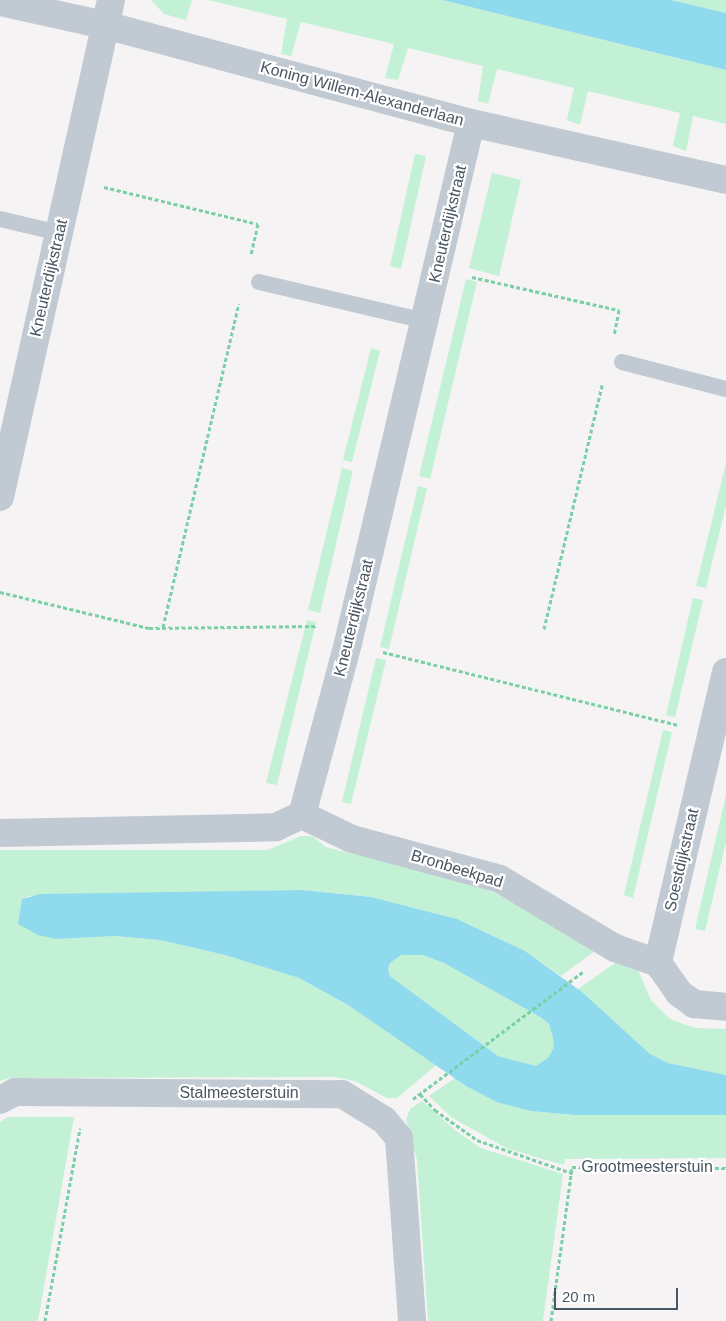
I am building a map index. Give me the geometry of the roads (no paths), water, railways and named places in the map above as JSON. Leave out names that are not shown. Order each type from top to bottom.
[{"type":"street","name":"Koning Willem-Alexanderlaan","points":[[0,2],[108,13],[471,123],[726,180]]},
{"type":"street","name":"Kneuterdijkstraat","points":[[0,497],[108,13]]},
{"type":"street","name":"Kneuterdijkstraat","points":[[302,815],[350,634],[438,269],[471,123]]},
{"type":"street","name":"Soestdijkstraat","points":[[658,963],[726,672]]},
{"type":"street","points":[[0,833],[276,827],[302,815]]},
{"type":"street","name":"Bronbeekpad","points":[[302,815],[352,839],[500,879],[615,948],[658,963]]},
{"type":"street","points":[[658,963],[678,993],[694,1004],[726,1007]]},
{"type":"street","name":"Stalmeesterstuin","points":[[0,1100],[14,1092],[342,1094],[384,1120],[399,1138],[412,1321]]},
{"type":"lane","points":[[0,219],[59,233]]},
{"type":"lane","points":[[259,282],[425,321]]},
{"type":"lane","points":[[622,362],[726,389]]},
{"type":"water","points":[[442,0],[671,0],[726,13],[726,70]]},
{"type":"water","points":[[302,890],[371,897],[457,919],[525,951],[582,992],[650,1054],[668,1063],[726,1075],[726,1115],[574,1115],[531,1111],[497,1102],[466,1086],[348,1005],[299,978],[225,955],[160,940],[115,936],[56,939],[38,935],[18,924],[22,899],[40,894]],"holes":[[[401,955],[423,955],[444,963],[542,1018],[549,1024],[553,1038],[554,1047],[548,1058],[536,1066],[498,1056],[390,976],[388,969],[390,963]]]}]
